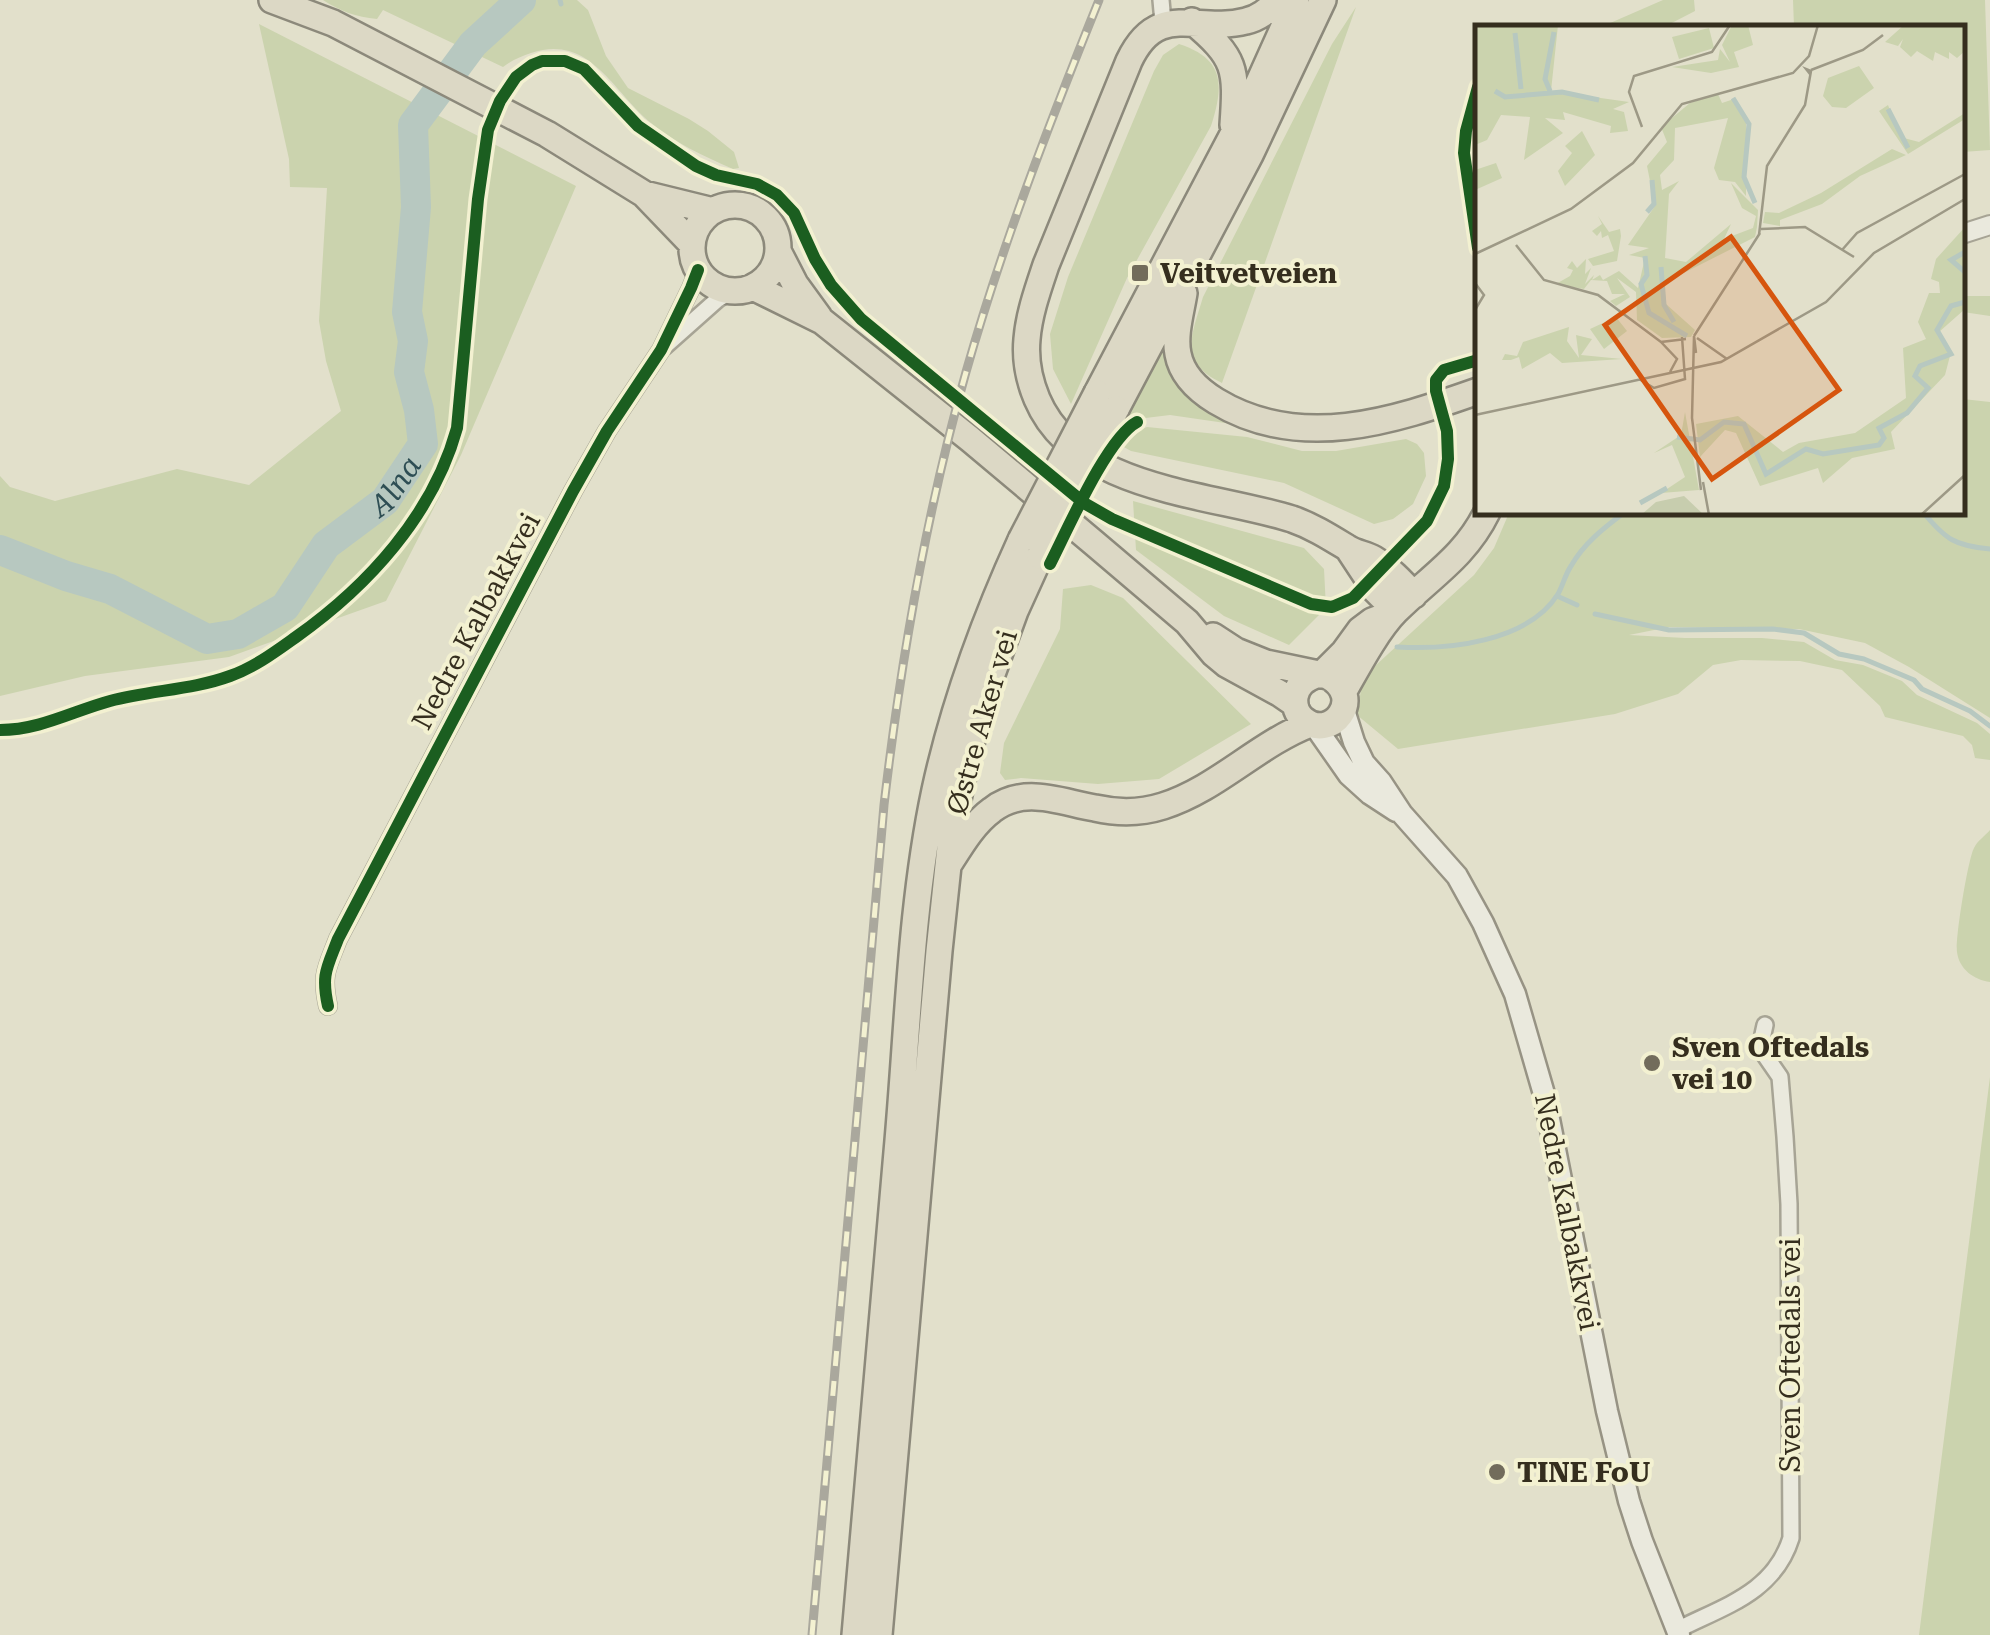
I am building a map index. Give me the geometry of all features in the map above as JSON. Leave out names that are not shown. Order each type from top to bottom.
[{"type":"highway","points":[[272,0],[333,23],[524,121],[644,194],[692,244]]},
{"type":"highway","points":[[302,0],[333,23]]},
{"type":"highway","points":[[1279,0],[1268,11],[1234,23],[1177,19],[1162,11],[1135,48],[1046,265],[1027,336],[1028,370],[1039,403],[1056,430],[1069,444],[1101,465],[1146,482],[1294,520],[1326,534],[1349,550],[1373,558],[1401,606]]},
{"type":"highway","name":"Østre Aker vei","points":[[855,1635],[914,944],[928,828],[944,754],[988,614],[1030,548],[1106,401],[1272,58],[1296,0]]},
{"type":"highway","name":"Østre Aker vei","points":[[1106,401],[1187,273],[1258,140],[1323,0]]},
{"type":"highway","points":[[1192,21],[1221,46],[1231,63],[1235,98],[1232,138]]},
{"type":"highway","points":[[644,194],[713,211]]},
{"type":"highway","points":[[733,204],[762,214],[775,230],[778,251],[770,273],[742,289],[712,284],[698,270],[692,244],[698,225],[713,211],[733,204]]},
{"type":"highway","name":"Nedre Kalbakkvei","points":[[778,251],[795,284],[822,321],[970,439],[1187,622],[1236,651],[1266,663],[1318,675]]},
{"type":"highway","points":[[1187,273],[1177,352],[1184,373],[1212,398],[1251,418],[1301,428],[1354,427],[1475,395]]},
{"type":"highway","name":"Nedre Kalbakkvei","points":[[742,289],[822,321]]},
{"type":"highway","points":[[1306,718],[1295,694],[1299,685],[1318,675],[1344,652],[1360,630],[1401,606],[1462,552],[1485,515]]},
{"type":"highway","name":"Østre Aker vei","points":[[879,1635],[947,868],[976,723],[1030,548]]},
{"type":"highway","points":[[947,868],[983,818],[1013,798],[1033,796],[1108,810],[1151,809],[1190,794],[1306,718],[1332,722],[1401,606]]},
{"type":"highway","name":"Nedre Kalbakkvei","points":[[1187,622],[1226,664],[1279,693],[1306,718]]},
{"type":"highway","points":[[1318,675],[1335,680],[1344,701]]},
{"type":"main road","name":"Nedre Kalbakkvei","points":[[1344,701],[1358,753],[1402,814],[1456,876],[1489,935],[1515,994],[1544,1094],[1607,1411],[1629,1501],[1678,1633]]},
{"type":"main road","name":"Nedre Kalbakkvei","points":[[1306,718],[1359,785],[1402,814]]},
{"type":"street","points":[[1965,233],[1990,224]]},
{"type":"street","name":"Nedre Kalbakkvei","points":[[328,1006],[324,973],[356,905],[573,491],[626,400],[661,350],[698,270]]},
{"type":"street","name":"Nedre Kalbakkvei","points":[[661,350],[718,299],[742,289]]},
{"type":"street","name":"Sven Oftedals vei","points":[[1678,1633],[1769,1579],[1785,1558],[1791,1538],[1789,1204],[1780,1077],[1760,1048],[1764,1025]]},
{"type":"green space","points":[[323,0],[577,0],[588,10],[606,56],[628,88],[708,131],[734,152],[739,168],[733,169],[670,137],[637,110],[599,69],[569,51],[531,53],[503,67],[383,10],[377,19],[369,18]]},
{"type":"green space","points":[[1663,0],[1694,0],[1695,11],[1668,25],[1606,25]]},
{"type":"green space","points":[[1793,0],[1985,0],[1990,150],[1965,152],[1965,25],[1794,25]]},
{"type":"green space","points":[[1356,7],[1222,383],[1208,375],[1193,357],[1192,335],[1203,297],[1332,44]]},
{"type":"green space","points":[[259,24],[576,186],[461,455],[386,601],[229,657],[85,676],[0,696],[0,476],[10,487],[55,501],[177,469],[249,485],[341,411],[319,321],[327,188],[290,187],[289,159]]},
{"type":"green space","points":[[1179,44],[1205,57],[1217,75],[1218,98],[1211,126],[1127,278],[1071,404],[1053,369],[1050,334],[1068,277],[1154,71],[1163,55]]},
{"type":"green space","points":[[1965,296],[1990,296],[1990,316],[1965,312]]},
{"type":"green space","points":[[1172,326],[1232,424],[1170,415],[1129,420],[1124,417]]},
{"type":"green space","points":[[1965,399],[1990,402],[1990,718],[1865,643],[1799,629],[1669,627],[1629,635],[1804,642],[1835,660],[1863,665],[1902,681],[1917,695],[1977,723],[1990,734],[1990,760],[1975,758],[1972,745],[1963,736],[1885,717],[1880,706],[1842,670],[1800,661],[1741,660],[1713,665],[1678,694],[1615,714],[1398,749],[1357,715],[1363,677],[1474,575],[1494,548],[1508,515],[1965,515]]},
{"type":"green space","points":[[1147,427],[1247,437],[1302,451],[1336,451],[1406,439],[1424,453],[1426,476],[1413,504],[1393,519],[1374,524],[1284,483],[1122,446],[1127,435]]},
{"type":"green space","points":[[1133,501],[1304,548],[1324,569],[1326,608],[1289,645],[1224,616],[1136,550]]},
{"type":"green space","points":[[1091,585],[1123,598],[1251,724],[1159,779],[1098,784],[1005,780],[1000,773],[1004,743],[1060,629],[1063,589]]},
{"type":"green space","points":[[1990,830],[1990,982],[1978,979],[1964,968],[1957,944],[1971,855]]},
{"type":"green space","points":[[1990,1077],[1990,1635],[1919,1635]]},
{"type":"waterway","name":"Alna","points":[[0,550],[110,589],[207,639],[238,634],[285,607],[326,545],[385,501],[423,444],[409,372],[413,341],[407,312],[416,207],[413,125],[473,44],[521,0]]},
{"type":"waterway","points":[[560,0],[561,4]]},
{"type":"waterway","points":[[1397,647],[1439,647],[1485,640],[1527,623],[1558,594],[1582,550],[1621,515]]},
{"type":"waterway","points":[[1926,515],[1952,540],[1990,549]]},
{"type":"waterway","points":[[1557,596],[1577,605]]},
{"type":"waterway","points":[[1595,614],[1669,630],[1773,629],[1804,633],[1839,654],[1864,659],[1914,680],[1922,689],[1970,711],[1990,726]]},
{"type":"railway","points":[[812,1635],[884,805],[916,587],[952,425],[980,325],[1028,184],[1099,0]]},
{"type":"cycle path","points":[[0,730],[29,727],[110,701],[216,681],[239,672],[272,654],[323,617],[394,546],[432,490],[457,428],[488,130],[516,77],[542,61],[565,61],[584,69],[638,126],[696,166],[757,184],[777,195],[794,213],[831,285],[861,319],[1084,503],[1112,519],[1311,604],[1332,607],[1353,598],[1427,521],[1444,486],[1448,459],[1447,431],[1436,380],[1444,370],[1475,361]]},
{"type":"cycle path","points":[[1475,98],[1464,153],[1475,228]]},
{"type":"cycle path","points":[[328,1006],[325,978],[338,939],[573,491],[661,350],[698,270]]},
{"type":"cycle path","points":[[1050,564],[1101,465],[1125,431],[1137,422]]},
{"type":"place","name":"Veitvetveien","points":[[1140,273]]},
{"type":"place","name":"Sven Oftedals vei 10","points":[[1652,1063]]},
{"type":"place","name":"TINE FoU","points":[[1497,1472]]}]
